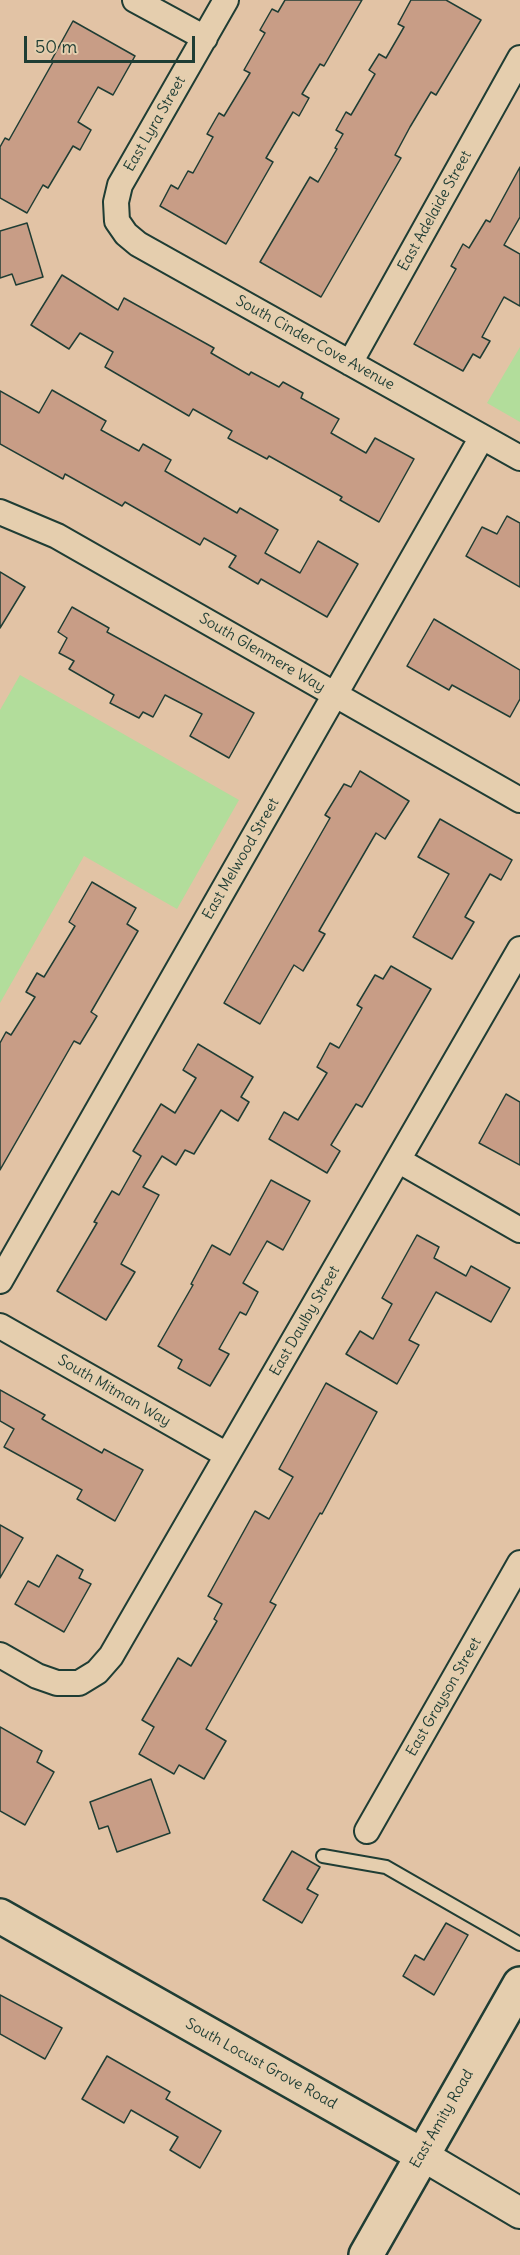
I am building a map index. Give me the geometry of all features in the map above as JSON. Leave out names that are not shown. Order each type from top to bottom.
[{"type":"main road","name":"South Locust Grove Road","points":[[0,1916],[422,2155]]},
{"type":"main road","name":"East Amity Road","points":[[366,2255],[520,1984]]},
{"type":"street","points":[[135,0],[205,38]]},
{"type":"street","name":"East Lyra Street","points":[[117,220],[116,202],[120,185],[226,0]]},
{"type":"street","name":"East Adelaide Street","points":[[350,363],[520,58]]},
{"type":"street","name":"South Cinder Cove Avenue","points":[[117,220],[126,234],[138,244],[520,458]]},
{"type":"street","name":"East Melwood Street","points":[[0,1281],[482,437]]},
{"type":"street","name":"South Glenmere Way","points":[[0,512],[57,536],[520,800]]},
{"type":"street","name":"East Daulby Street","points":[[0,1655],[37,1676],[57,1683],[79,1683],[96,1672],[111,1656],[520,949]]},
{"type":"street","points":[[398,1160],[520,1230]]},
{"type":"street","name":"South Mitman Way","points":[[0,1326],[227,1455]]},
{"type":"street","name":"East Grayson Street","points":[[367,1831],[520,1563]]},
{"type":"street","name":"South Locust Grove Road","points":[[422,2155],[520,2213]]},
{"type":"lane","points":[[323,1856],[386,1866],[520,1944]]},
{"type":"green space","points":[[520,347],[520,422],[487,403]]},
{"type":"green space","points":[[20,675],[239,800],[177,909],[84,856],[0,1003],[0,710]]},
{"type":"building","points":[[285,0],[362,0],[324,66],[320,64],[302,94],[309,98],[299,116],[293,112],[266,158],[273,162],[226,244],[160,206],[171,185],[178,189],[188,171],[193,173],[213,137],[207,134],[219,113],[224,116],[250,73],[244,70],[265,33],[260,30],[272,9],[278,12]]},
{"type":"building","points":[[411,0],[446,0],[481,20],[436,95],[431,92],[410,127],[395,155],[401,158],[321,297],[260,262],[310,177],[318,182],[343,134],[336,130],[346,112],[351,115],[375,74],[369,70],[379,54],[386,58],[404,27],[398,24]]},
{"type":"building","points":[[73,21],[135,56],[113,95],[98,87],[78,122],[91,130],[80,150],[73,146],[48,188],[43,185],[27,213],[0,198],[0,147],[5,138],[9,140],[53,62],[51,61]]},
{"type":"building","points":[[520,167],[520,217],[504,245],[520,254],[520,306],[504,297],[482,337],[490,341],[480,358],[473,354],[463,371],[414,344],[456,269],[451,266],[463,244],[469,248],[486,220],[490,222]]},
{"type":"building","points":[[27,223],[43,277],[16,285],[12,274],[0,278],[0,231]]},
{"type":"building","points":[[62,275],[118,310],[124,298],[214,348],[211,353],[249,375],[251,372],[279,387],[283,382],[303,393],[301,398],[339,419],[331,433],[366,453],[375,438],[414,459],[379,522],[340,500],[342,497],[269,456],[267,459],[228,438],[232,431],[193,409],[189,416],[105,367],[113,352],[80,333],[69,349],[31,325]]},
{"type":"building","points":[[52,390],[106,421],[101,430],[139,451],[143,444],[171,460],[165,471],[237,513],[240,508],[278,530],[265,553],[300,573],[318,541],[358,564],[327,617],[261,579],[258,584],[229,567],[236,556],[204,538],[200,545],[125,502],[122,506],[65,474],[63,479],[0,444],[0,391],[39,413]]},
{"type":"building","points":[[507,516],[520,523],[520,587],[466,556],[482,527],[497,534]]},
{"type":"building","points":[[0,572],[25,587],[0,628]]},
{"type":"building","points":[[72,607],[109,628],[107,632],[254,713],[229,758],[190,736],[202,714],[165,695],[153,717],[143,712],[139,718],[110,703],[114,695],[69,669],[74,661],[59,653],[67,638],[58,632]]},
{"type":"building","points":[[434,619],[520,670],[520,699],[510,717],[452,685],[449,690],[407,666]]},
{"type":"building","points":[[360,771],[409,801],[385,839],[376,833],[319,931],[325,934],[303,971],[294,965],[260,1024],[224,1003],[330,818],[325,815],[344,784],[351,787]]},
{"type":"building","points":[[440,819],[512,860],[501,880],[490,874],[465,917],[474,922],[452,959],[413,937],[449,874],[418,857]]},
{"type":"building","points":[[92,882],[136,908],[127,924],[138,931],[91,1012],[97,1016],[80,1044],[74,1041],[0,1170],[0,1043],[6,1032],[11,1035],[35,997],[26,992],[37,973],[44,977],[75,926],[69,922]]},
{"type":"building","points":[[391,966],[431,989],[362,1107],[356,1104],[331,1145],[340,1151],[327,1173],[269,1139],[284,1112],[298,1120],[327,1073],[317,1067],[330,1043],[339,1048],[362,1008],[357,1005],[375,975],[383,979]]},
{"type":"building","points":[[198,1044],[253,1077],[241,1097],[249,1102],[238,1121],[221,1110],[194,1154],[185,1150],[176,1165],[162,1156],[143,1187],[159,1195],[121,1264],[135,1272],[106,1320],[57,1291],[97,1223],[94,1222],[112,1191],[119,1195],[141,1156],[133,1151],[161,1104],[175,1113],[196,1078],[183,1070]]},
{"type":"building","points":[[506,1094],[520,1102],[520,1165],[479,1143]]},
{"type":"building","points":[[271,1180],[310,1201],[283,1250],[267,1241],[243,1283],[258,1292],[246,1315],[240,1312],[219,1349],[229,1354],[210,1386],[178,1368],[182,1360],[158,1346],[193,1285],[191,1284],[212,1245],[230,1255]]},
{"type":"building","points":[[417,1235],[439,1247],[434,1258],[466,1276],[471,1266],[510,1288],[491,1322],[436,1292],[409,1340],[419,1345],[397,1384],[346,1354],[360,1331],[373,1339],[392,1304],[382,1298]]},
{"type":"building","points":[[326,1383],[377,1412],[322,1514],[320,1513],[270,1602],[276,1605],[206,1729],[226,1741],[204,1779],[179,1765],[174,1774],[139,1754],[154,1727],[142,1720],[178,1658],[191,1666],[217,1621],[214,1619],[222,1604],[208,1596],[255,1511],[269,1519],[293,1477],[279,1469]]},
{"type":"building","points":[[0,1390],[45,1415],[42,1419],[102,1453],[104,1449],[143,1470],[115,1521],[77,1499],[82,1490],[4,1447],[14,1429],[0,1421]]},
{"type":"building","points":[[0,1525],[23,1538],[0,1578]]},
{"type":"building","points":[[57,1555],[83,1570],[79,1578],[91,1584],[64,1632],[15,1604],[28,1581],[39,1587]]},
{"type":"building","points":[[0,1727],[42,1751],[37,1762],[54,1772],[25,1825],[0,1811]]},
{"type":"building","points":[[151,1779],[170,1833],[117,1852],[108,1826],[99,1829],[90,1802]]},
{"type":"building","points":[[292,1851],[320,1867],[307,1889],[318,1895],[302,1923],[263,1900]]},
{"type":"building","points":[[446,1923],[468,1935],[434,1995],[403,1976],[415,1955],[424,1960]]},
{"type":"building","points":[[0,1995],[62,2028],[45,2059],[0,2034]]},
{"type":"building","points":[[107,2056],[170,2092],[166,2099],[221,2131],[200,2168],[170,2150],[178,2137],[131,2110],[124,2123],[82,2099]]}]
